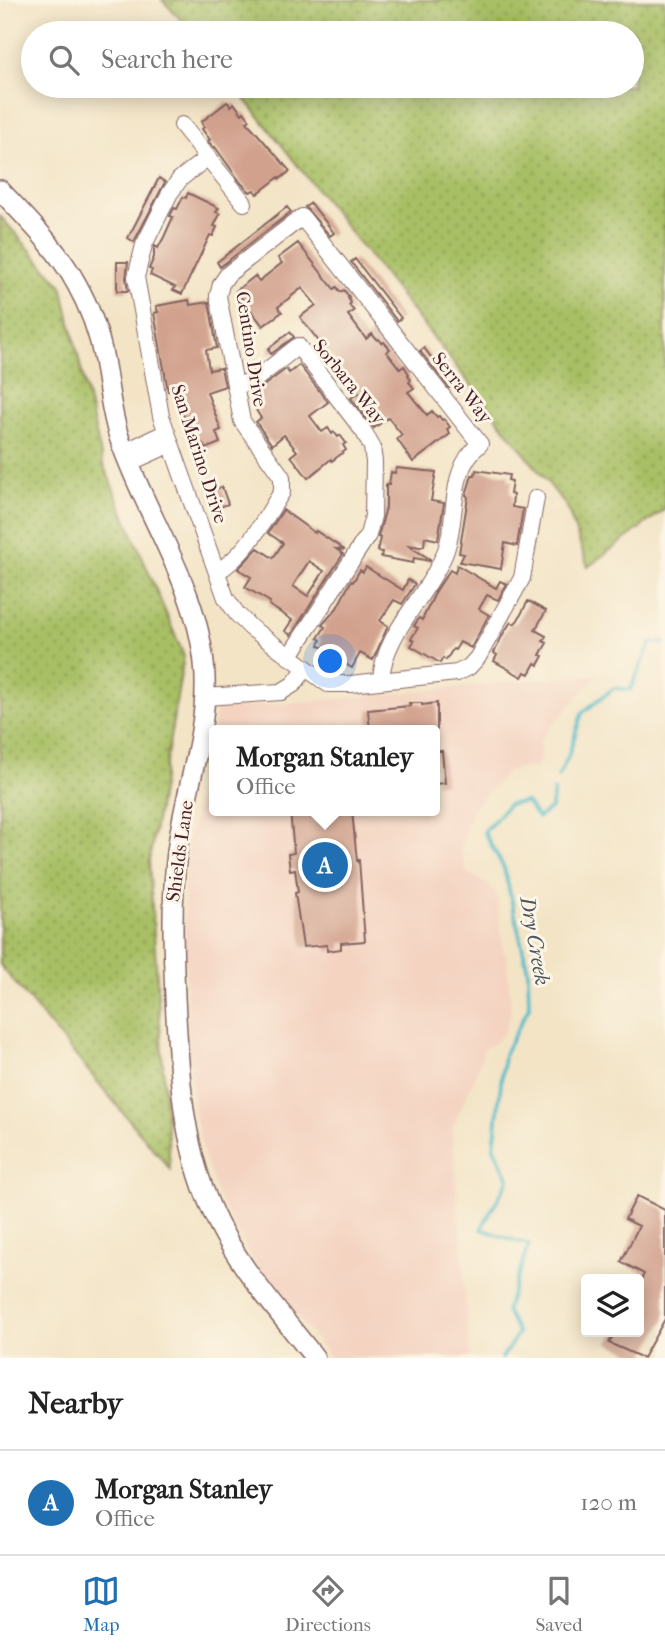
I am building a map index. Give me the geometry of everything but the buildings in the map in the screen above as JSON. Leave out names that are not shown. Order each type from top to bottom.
[{"type":"main road","name":"Shields Lane","points":[[0,190],[50,245],[78,285],[100,344],[113,416],[126,457],[192,608],[204,660],[205,697],[201,734],[181,825],[173,898],[177,1050],[184,1118],[202,1186],[223,1232],[251,1276],[315,1358]]},
{"type":"street","points":[[182,125],[244,203]]},
{"type":"street","name":"San Marino Drive","points":[[208,158],[173,188],[144,245],[137,266],[137,289],[159,407],[226,598],[237,614],[305,669],[332,685],[450,675],[463,671],[474,662],[522,578],[536,498]]},
{"type":"street","name":"Centino Drive","points":[[217,572],[243,551],[282,492],[283,484],[280,473],[244,426],[218,296],[221,284],[228,274],[302,217]]},
{"type":"street","name":"Serra Way","points":[[302,217],[480,444],[466,458],[460,470],[445,551],[384,656],[381,680]]},
{"type":"street","name":"Sorbara Way","points":[[235,387],[256,379],[298,346],[365,432],[373,454],[373,516],[368,535],[289,657]]},
{"type":"street","points":[[126,457],[169,438]]},
{"type":"street","points":[[205,697],[281,692],[290,687],[305,669]]},
{"type":"shaded area","points":[[598,674],[540,740],[541,756],[537,767],[509,770],[472,809],[461,848],[466,872],[491,886],[497,896],[503,951],[507,957],[511,1012],[505,1032],[483,1050],[479,1067],[452,1129],[470,1357],[330,1358],[254,1261],[217,1193],[204,1156],[194,1110],[187,1025],[184,890],[188,844],[209,747],[209,816],[440,816],[440,725],[214,725],[217,710]]},
{"type":"green space","points":[[162,0],[665,0],[665,509],[588,567],[567,507],[244,98],[644,98],[644,21],[182,21]]},
{"type":"green space","points":[[0,216],[62,286],[103,464],[184,656],[149,862],[170,1169],[0,965]]},
{"type":"waterway","name":"Dry Creek","points":[[558,777],[568,757],[582,713],[614,688],[630,690],[651,643],[665,643]]},
{"type":"waterway","name":"Dry Creek","points":[[502,1358],[518,1333],[506,1310],[529,1245],[481,1229],[509,1179],[494,1148],[504,1055],[529,1007],[528,971],[504,868],[484,832],[509,804],[526,802],[538,818],[551,808],[554,791]]},
{"type":"place","name":"Morgan Stanley","points":[[325,865]]}]
